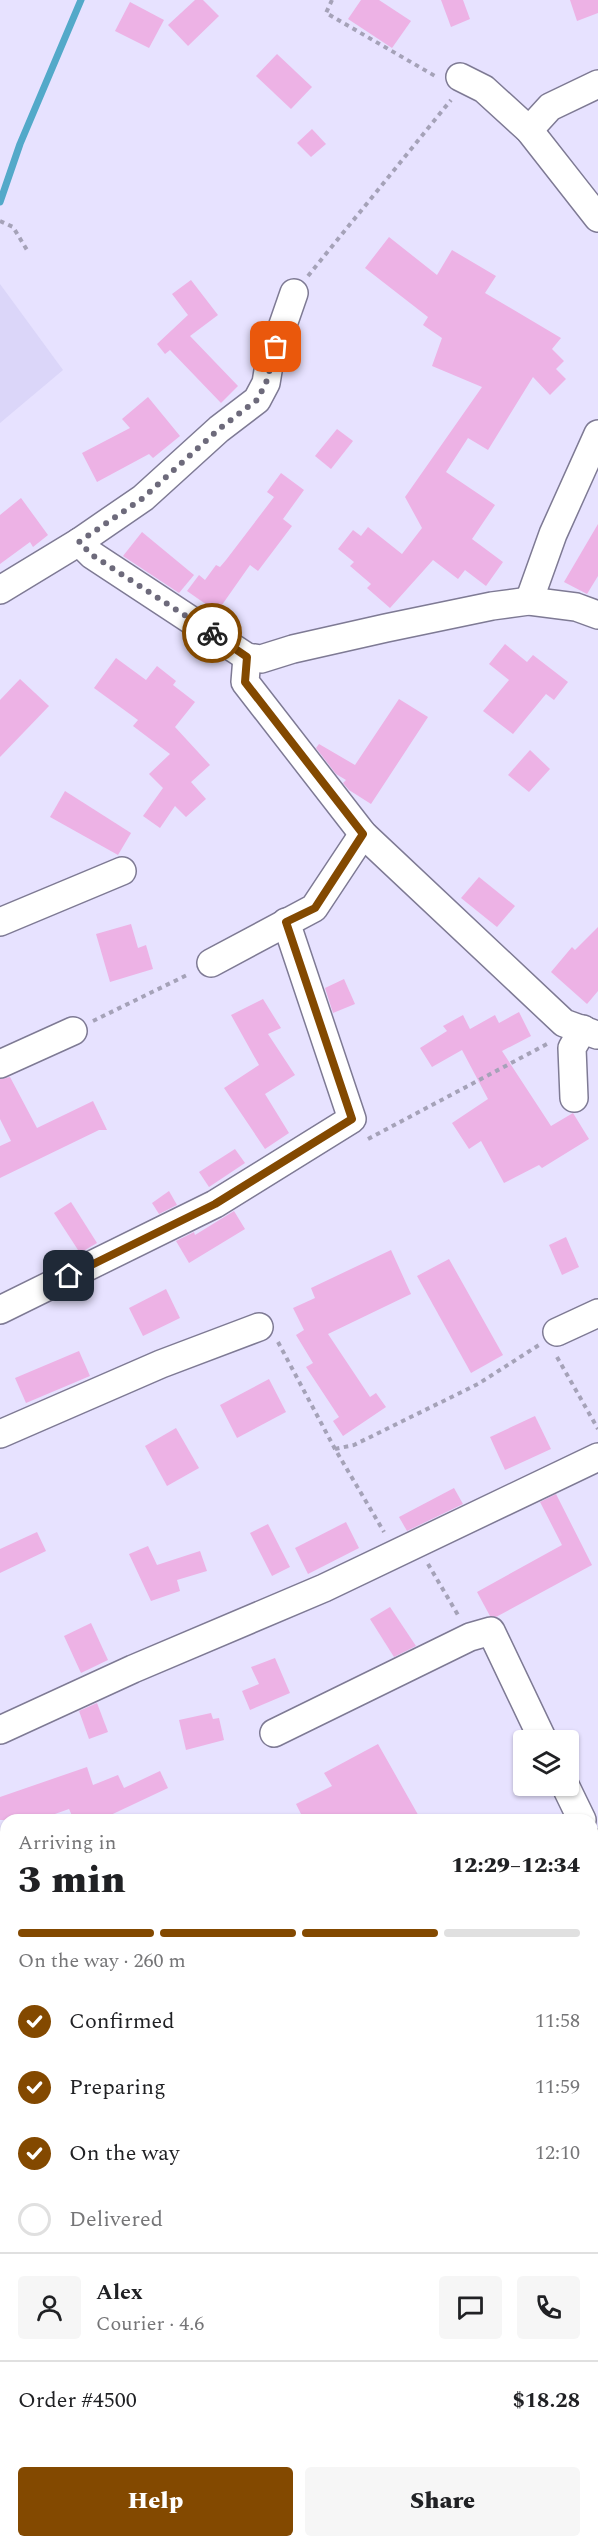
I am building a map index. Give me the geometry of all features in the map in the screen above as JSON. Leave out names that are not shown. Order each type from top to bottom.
[{"type":"street","points":[[462,82],[484,89],[529,130],[598,218]]},
{"type":"street","points":[[529,130],[550,108],[598,84]]},
{"type":"street","points":[[0,590],[79,542],[143,498],[219,429],[257,400],[266,383],[269,365],[294,293]]},
{"type":"street","points":[[529,601],[553,534],[598,434]]},
{"type":"street","points":[[79,542],[92,555],[247,657],[261,659],[293,648],[492,606],[529,601],[576,607],[598,615]]},
{"type":"street","points":[[247,657],[245,682],[363,834],[582,1029],[572,1048],[574,1098]]},
{"type":"street","points":[[211,963],[315,908],[363,834]]},
{"type":"street","points":[[0,922],[122,871]]},
{"type":"street","points":[[0,1310],[215,1204],[352,1119],[286,922]]},
{"type":"street","points":[[0,1065],[73,1031]]},
{"type":"street","points":[[552,1336],[598,1313]]},
{"type":"street","points":[[0,1434],[161,1364],[260,1327]]},
{"type":"street","points":[[0,1730],[133,1669],[324,1588],[598,1457]]},
{"type":"street","points":[[274,1733],[470,1637],[490,1631],[538,1730]]},
{"type":"street","points":[[570,1796],[579,1814]]},
{"type":"path","points":[[294,293],[462,82],[425,72],[326,13],[332,0]]},
{"type":"path","points":[[0,221],[13,227],[27,250]]},
{"type":"path","points":[[73,1031],[211,963]]},
{"type":"path","points":[[352,1119],[357,1134],[364,1142],[560,1037],[582,1029]]},
{"type":"path","points":[[260,1327],[268,1326],[335,1449],[470,1637]]},
{"type":"path","points":[[335,1449],[354,1445],[478,1384],[552,1336],[598,1429]]},
{"type":"shaded area","points":[[0,284],[63,370],[0,423]]},
{"type":"building","points":[[195,0],[203,0],[219,16],[188,46],[168,25]]},
{"type":"building","points":[[361,0],[379,0],[411,21],[392,48],[348,19]]},
{"type":"building","points":[[441,0],[463,0],[470,19],[451,27]]},
{"type":"building","points":[[570,0],[598,0],[598,13],[577,21]]},
{"type":"building","points":[[130,2],[164,20],[149,48],[115,31]]},
{"type":"building","points":[[277,54],[312,87],[291,109],[256,76]]},
{"type":"building","points":[[312,129],[326,144],[311,157],[297,143]]},
{"type":"building","points":[[389,237],[437,275],[452,250],[496,276],[485,293],[561,338],[552,349],[564,361],[556,369],[566,379],[550,395],[533,377],[488,450],[468,438],[446,472],[495,505],[472,539],[503,562],[486,586],[465,570],[458,579],[433,560],[390,608],[367,588],[371,584],[350,566],[354,562],[338,549],[353,530],[361,536],[368,527],[402,554],[422,528],[405,497],[482,387],[432,366],[442,338],[423,325],[428,317],[365,268]]},
{"type":"building","points":[[191,280],[218,315],[190,336],[238,386],[221,403],[170,350],[165,354],[157,344],[188,315],[172,294]]},
{"type":"building","points":[[148,397],[180,436],[153,458],[149,454],[97,482],[82,453],[130,428],[122,419]]},
{"type":"building","points":[[337,429],[353,441],[331,469],[315,456]]},
{"type":"building","points":[[281,473],[304,490],[283,519],[292,526],[258,571],[250,565],[217,612],[187,591],[199,575],[205,580],[216,565],[220,567],[226,560],[274,497],[267,492]]},
{"type":"building","points":[[21,498],[48,535],[33,547],[30,542],[0,564],[0,515]]},
{"type":"building","points":[[598,524],[598,576],[587,594],[564,582]]},
{"type":"building","points":[[142,532],[194,575],[179,593],[123,556]]},
{"type":"building","points":[[505,644],[527,662],[533,655],[568,682],[554,700],[546,694],[513,734],[483,711],[509,680],[489,664]]},
{"type":"building","points":[[116,658],[146,680],[157,666],[176,681],[173,685],[195,702],[175,727],[210,765],[191,782],[206,799],[186,817],[175,806],[160,828],[143,816],[163,788],[149,774],[170,754],[133,726],[138,720],[94,688]]},
{"type":"building","points":[[20,679],[49,706],[0,757],[0,700]]},
{"type":"building","points":[[399,699],[428,717],[371,804],[349,790],[343,783],[346,780],[336,774],[316,748],[319,744],[355,765]]},
{"type":"building","points":[[530,750],[550,769],[529,792],[508,775]]},
{"type":"building","points":[[65,791],[131,833],[118,855],[50,817]]},
{"type":"building","points":[[479,877],[515,906],[497,927],[461,898]]},
{"type":"building","points":[[131,924],[138,948],[146,945],[153,969],[110,982],[96,934]]},
{"type":"building","points":[[598,927],[598,991],[587,1004],[551,972],[572,947],[575,950]]},
{"type":"building","points":[[344,979],[355,1004],[333,1013],[325,988]]},
{"type":"building","points":[[263,999],[281,1028],[268,1034],[295,1075],[265,1094],[289,1133],[265,1149],[224,1088],[259,1065],[231,1015]]},
{"type":"building","points":[[519,1012],[531,1036],[502,1051],[551,1126],[573,1113],[589,1139],[542,1168],[539,1165],[504,1183],[481,1141],[469,1149],[452,1123],[488,1099],[462,1050],[432,1067],[420,1048],[447,1031],[443,1026],[463,1015],[470,1029],[495,1015],[499,1023]]},
{"type":"building","points":[[10,1077],[37,1128],[93,1101],[107,1130],[99,1130],[0,1178],[0,1146],[11,1141],[0,1119],[0,1079]]},
{"type":"building","points":[[235,1149],[245,1163],[209,1187],[199,1172]]},
{"type":"building","points":[[169,1191],[177,1205],[159,1214],[152,1203]]},
{"type":"building","points":[[71,1202],[97,1243],[80,1253],[54,1213]]},
{"type":"building","points":[[234,1211],[245,1229],[189,1263],[176,1241],[194,1232],[195,1235]]},
{"type":"building","points":[[566,1237],[579,1267],[562,1275],[549,1245]]},
{"type":"building","points":[[391,1250],[411,1294],[328,1334],[370,1397],[376,1393],[386,1407],[343,1436],[333,1421],[339,1417],[306,1367],[313,1363],[296,1335],[304,1330],[293,1308],[315,1298],[311,1288]]},
{"type":"building","points":[[449,1259],[503,1355],[471,1373],[417,1276]]},
{"type":"building","points":[[166,1289],[180,1318],[143,1336],[129,1308]]},
{"type":"building","points":[[79,1351],[90,1376],[26,1403],[15,1378]]},
{"type":"building","points":[[269,1379],[286,1412],[237,1438],[220,1405]]},
{"type":"building","points":[[535,1416],[551,1449],[505,1470],[490,1437]]},
{"type":"building","points":[[176,1428],[199,1468],[167,1486],[145,1446]]},
{"type":"building","points":[[454,1488],[463,1504],[407,1531],[399,1517]]},
{"type":"building","points":[[556,1494],[592,1565],[496,1617],[490,1616],[477,1592],[562,1545],[540,1502]]},
{"type":"building","points":[[346,1522],[359,1548],[308,1574],[295,1548]]},
{"type":"building","points":[[268,1524],[290,1567],[272,1576],[250,1533]]},
{"type":"building","points":[[37,1532],[46,1551],[0,1573],[0,1549]]},
{"type":"building","points":[[148,1546],[157,1565],[200,1551],[207,1571],[177,1580],[180,1591],[151,1601],[129,1554]]},
{"type":"building","points":[[390,1607],[416,1646],[394,1657],[370,1619]]},
{"type":"building","points":[[91,1623],[108,1660],[81,1673],[64,1636]]},
{"type":"building","points":[[275,1658],[290,1693],[250,1710],[242,1691],[259,1684],[251,1667]]},
{"type":"building","points":[[97,1703],[108,1732],[89,1739],[79,1711]]},
{"type":"building","points":[[211,1713],[213,1719],[219,1718],[224,1740],[186,1750],[179,1720]]},
{"type":"building","points":[[378,1744],[418,1814],[301,1814],[296,1804],[332,1786],[324,1773]]},
{"type":"building","points":[[87,1767],[93,1785],[118,1775],[124,1788],[160,1771],[168,1788],[113,1814],[71,1814],[69,1809],[55,1814],[0,1814],[0,1797]]},
{"type":"waterway","points":[[0,202],[20,144],[81,0]]},
{"type":"way so far","points":[[212,633],[92,555],[79,542],[143,498],[219,429],[257,400],[266,383],[269,365],[276,347]]},
{"type":"route","points":[[69,1276],[215,1204],[352,1119],[286,922],[315,908],[363,834],[282,733],[245,682],[247,657],[212,633]]}]
